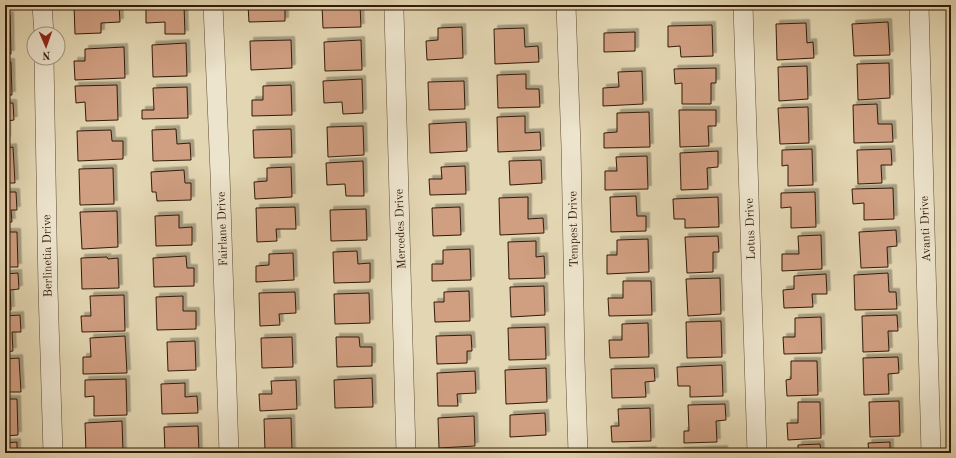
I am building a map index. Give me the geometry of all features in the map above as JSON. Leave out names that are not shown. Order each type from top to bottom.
[{"type":"street","points":[[42,5],[43,26]]},
{"type":"street","name":"Fairlane Drive","points":[[213,5],[229,453]]},
{"type":"street","name":"Mercedes Drive","points":[[395,5],[406,453]]},
{"type":"street","name":"Tempest Drive","points":[[566,5],[578,453]]},
{"type":"street","name":"Lotus Drive","points":[[743,5],[756,453]]},
{"type":"street","name":"Avanti Drive","points":[[919,5],[931,453]]},
{"type":"street","name":"Berlinetia Drive","points":[[44,66],[48,289],[53,453]]},
{"type":"building","points":[[74,5],[119,5],[120,22],[101,23],[101,33],[75,34]]},
{"type":"building","points":[[146,5],[184,5],[185,34],[165,34],[165,22],[146,23]]},
{"type":"building","points":[[248,5],[285,5],[285,21],[249,22]]},
{"type":"building","points":[[322,5],[360,5],[361,27],[323,28]]},
{"type":"building","points":[[10,15],[11,54],[5,54],[5,16]]},
{"type":"building","points":[[888,22],[890,55],[854,56],[852,24]]},
{"type":"building","points":[[806,23],[807,43],[813,42],[814,58],[777,60],[776,24]]},
{"type":"building","points":[[712,25],[713,56],[681,57],[680,46],[668,47],[668,26]]},
{"type":"building","points":[[462,27],[463,58],[427,60],[426,41],[438,40],[438,28]]},
{"type":"building","points":[[524,28],[525,47],[538,46],[539,62],[495,64],[494,29]]},
{"type":"building","points":[[635,32],[635,51],[604,52],[604,33]]},
{"type":"building","points":[[291,40],[292,68],[251,70],[250,41]]},
{"type":"building","points":[[361,40],[362,70],[325,71],[324,42]]},
{"type":"building","points":[[186,43],[187,76],[153,77],[152,45]]},
{"type":"building","points":[[124,47],[125,78],[75,80],[74,61],[85,61],[85,49]]},
{"type":"building","points":[[5,62],[11,62],[12,95],[5,95]]},
{"type":"building","points":[[889,63],[890,98],[858,100],[857,64]]},
{"type":"building","points":[[807,66],[808,99],[779,101],[778,67]]},
{"type":"building","points":[[716,68],[716,83],[711,83],[711,104],[682,104],[682,83],[675,84],[674,69]]},
{"type":"building","points":[[642,71],[643,104],[603,106],[603,88],[619,87],[618,72]]},
{"type":"building","points":[[526,74],[526,89],[539,89],[540,107],[498,108],[497,75]]},
{"type":"building","points":[[362,79],[363,113],[343,114],[342,102],[324,103],[323,81]]},
{"type":"building","points":[[464,81],[465,109],[429,110],[428,82]]},
{"type":"building","points":[[117,85],[118,120],[86,121],[85,102],[76,103],[75,86]]},
{"type":"building","points":[[291,85],[292,115],[252,116],[252,100],[263,100],[263,86]]},
{"type":"building","points":[[187,87],[188,118],[142,119],[142,110],[154,110],[153,88]]},
{"type":"building","points":[[5,103],[13,103],[14,120],[7,121],[7,140],[5,140]]},
{"type":"building","points":[[877,104],[878,124],[892,124],[893,142],[854,143],[853,105]]},
{"type":"building","points":[[808,107],[809,143],[780,144],[778,108]]},
{"type":"building","points":[[679,110],[716,110],[716,126],[708,126],[709,146],[680,147]]},
{"type":"building","points":[[649,112],[650,147],[604,148],[604,133],[617,132],[617,113]]},
{"type":"building","points":[[525,116],[525,133],[540,132],[541,150],[498,152],[497,117]]},
{"type":"building","points":[[466,122],[467,151],[430,153],[429,124]]},
{"type":"building","points":[[363,126],[364,155],[328,157],[327,127]]},
{"type":"building","points":[[176,129],[177,144],[190,143],[191,160],[153,161],[152,130]]},
{"type":"building","points":[[291,129],[292,157],[254,158],[253,130]]},
{"type":"building","points":[[111,130],[112,141],[123,141],[123,159],[78,161],[77,131]]},
{"type":"building","points":[[13,147],[15,183],[5,183],[5,148]]},
{"type":"building","points":[[812,149],[813,185],[788,186],[788,165],[782,166],[782,150]]},
{"type":"building","points":[[891,149],[892,165],[881,165],[882,183],[858,184],[857,150]]},
{"type":"building","points":[[718,151],[718,167],[707,168],[708,189],[681,190],[680,153]]},
{"type":"building","points":[[647,156],[648,189],[605,190],[605,171],[617,171],[616,157]]},
{"type":"building","points":[[541,160],[542,183],[510,185],[509,161]]},
{"type":"building","points":[[363,161],[364,196],[346,196],[345,184],[327,185],[326,163]]},
{"type":"building","points":[[465,166],[466,194],[430,195],[429,179],[442,179],[441,167]]},
{"type":"building","points":[[291,167],[292,197],[255,199],[254,182],[267,181],[267,168]]},
{"type":"building","points":[[113,168],[114,204],[80,205],[79,169]]},
{"type":"building","points":[[184,170],[185,183],[191,183],[191,200],[157,201],[156,192],[152,192],[151,172]]},
{"type":"building","points":[[893,188],[894,219],[864,220],[864,203],[853,204],[852,189]]},
{"type":"building","points":[[5,192],[16,192],[17,210],[11,210],[12,222],[5,222]]},
{"type":"building","points":[[815,192],[816,227],[791,228],[791,207],[781,208],[781,193]]},
{"type":"building","points":[[636,196],[637,216],[646,216],[646,231],[611,232],[610,197]]},
{"type":"building","points":[[528,197],[528,219],[543,218],[544,233],[500,235],[499,198]]},
{"type":"building","points":[[718,197],[719,227],[685,228],[685,219],[674,219],[673,199]]},
{"type":"building","points":[[295,207],[296,229],[276,229],[277,241],[257,242],[256,208]]},
{"type":"building","points":[[460,207],[461,235],[433,236],[432,208]]},
{"type":"building","points":[[366,209],[367,240],[331,241],[330,210]]},
{"type":"building","points":[[117,211],[118,247],[82,249],[80,212]]},
{"type":"building","points":[[179,215],[179,228],[192,227],[192,245],[156,246],[155,216]]},
{"type":"building","points":[[896,230],[897,246],[887,247],[888,267],[861,268],[859,232]]},
{"type":"building","points":[[5,232],[17,232],[18,267],[5,267]]},
{"type":"building","points":[[821,235],[822,269],[782,271],[782,254],[799,254],[798,236]]},
{"type":"building","points":[[718,236],[719,252],[713,252],[713,272],[687,273],[685,237]]},
{"type":"building","points":[[648,239],[649,272],[607,274],[607,255],[617,255],[617,240]]},
{"type":"building","points":[[536,241],[536,257],[544,256],[545,278],[509,279],[508,242]]},
{"type":"building","points":[[470,249],[471,280],[432,281],[432,264],[443,264],[443,250]]},
{"type":"building","points":[[357,251],[358,264],[370,263],[370,282],[334,283],[333,252]]},
{"type":"building","points":[[293,253],[294,280],[256,282],[256,266],[269,265],[269,254]]},
{"type":"building","points":[[186,256],[187,268],[194,268],[194,286],[154,287],[153,258]]},
{"type":"building","points":[[107,257],[108,259],[118,258],[119,288],[82,289],[81,258]]},
{"type":"building","points":[[18,273],[19,289],[10,290],[11,310],[5,310],[5,274]]},
{"type":"building","points":[[888,273],[889,292],[896,292],[897,309],[855,310],[854,275]]},
{"type":"building","points":[[826,274],[827,294],[812,294],[813,307],[784,308],[783,290],[794,289],[794,276]]},
{"type":"building","points":[[720,278],[721,314],[688,316],[686,279]]},
{"type":"building","points":[[623,281],[651,281],[652,315],[609,316],[608,298],[623,298]]},
{"type":"building","points":[[544,286],[545,315],[511,317],[510,287]]},
{"type":"building","points":[[469,291],[470,321],[435,322],[434,302],[444,302],[444,292]]},
{"type":"building","points":[[295,292],[296,313],[279,314],[280,325],[260,326],[259,293]]},
{"type":"building","points":[[369,293],[370,323],[335,324],[334,294]]},
{"type":"building","points":[[124,295],[125,331],[82,332],[81,316],[91,316],[90,296]]},
{"type":"building","points":[[183,296],[183,311],[196,311],[196,329],[157,330],[156,297]]},
{"type":"building","points":[[20,315],[21,332],[12,332],[13,351],[5,352],[5,316]]},
{"type":"building","points":[[897,315],[898,331],[888,331],[889,351],[863,352],[862,316]]},
{"type":"building","points":[[821,317],[822,353],[784,354],[783,337],[795,337],[795,318]]},
{"type":"building","points":[[721,321],[722,357],[687,358],[686,322]]},
{"type":"building","points":[[648,323],[649,357],[610,358],[609,340],[622,340],[622,324]]},
{"type":"building","points":[[545,327],[546,359],[509,360],[508,328]]},
{"type":"building","points":[[471,335],[472,351],[467,351],[467,363],[437,364],[436,336]]},
{"type":"building","points":[[125,336],[127,373],[83,374],[83,357],[91,357],[90,338]]},
{"type":"building","points":[[292,337],[293,367],[262,368],[261,338]]},
{"type":"building","points":[[336,337],[359,337],[360,347],[372,347],[372,366],[337,367]]},
{"type":"building","points":[[195,341],[196,370],[168,371],[167,342]]},
{"type":"building","points":[[898,357],[899,373],[888,374],[889,394],[864,395],[863,358]]},
{"type":"building","points":[[19,358],[21,392],[5,392],[5,359]]},
{"type":"building","points":[[791,361],[817,361],[818,395],[787,396],[786,380],[791,379]]},
{"type":"building","points":[[722,365],[723,396],[690,397],[690,386],[678,386],[677,367]]},
{"type":"building","points":[[546,368],[547,402],[506,404],[505,370]]},
{"type":"building","points":[[654,368],[655,381],[645,382],[646,397],[612,398],[611,369]]},
{"type":"building","points":[[475,371],[476,393],[457,394],[458,406],[438,406],[437,373]]},
{"type":"building","points":[[372,378],[373,407],[335,408],[334,380]]},
{"type":"building","points":[[126,379],[127,415],[94,416],[94,396],[85,397],[85,380]]},
{"type":"building","points":[[296,380],[297,409],[260,411],[259,394],[272,394],[271,381]]},
{"type":"building","points":[[185,383],[185,397],[197,396],[198,413],[162,414],[161,384]]},
{"type":"building","points":[[5,399],[17,399],[18,435],[5,436]]},
{"type":"building","points":[[899,401],[900,436],[870,437],[869,402]]},
{"type":"building","points":[[798,402],[820,402],[821,438],[788,440],[787,423],[798,423]]},
{"type":"building","points":[[725,404],[726,420],[716,421],[717,442],[684,443],[684,431],[689,431],[688,405]]},
{"type":"building","points":[[650,408],[651,441],[612,442],[611,426],[619,426],[618,409]]},
{"type":"building","points":[[545,413],[546,435],[510,437],[510,415]]},
{"type":"building","points":[[474,416],[475,446],[439,448],[438,418]]},
{"type":"building","points":[[291,418],[292,451],[265,452],[264,419]]},
{"type":"building","points":[[122,421],[123,453],[86,453],[85,423]]},
{"type":"building","points":[[198,426],[199,453],[165,453],[164,427]]},
{"type":"building","points":[[17,442],[17,453],[5,453],[5,443]]},
{"type":"building","points":[[890,442],[890,453],[869,453],[868,443]]},
{"type":"building","points":[[820,444],[821,453],[798,453],[798,445]]},
{"type":"building","points":[[724,449],[724,453],[680,453],[680,451]]},
{"type":"building","points":[[653,450],[653,453],[626,453],[626,451]]}]
